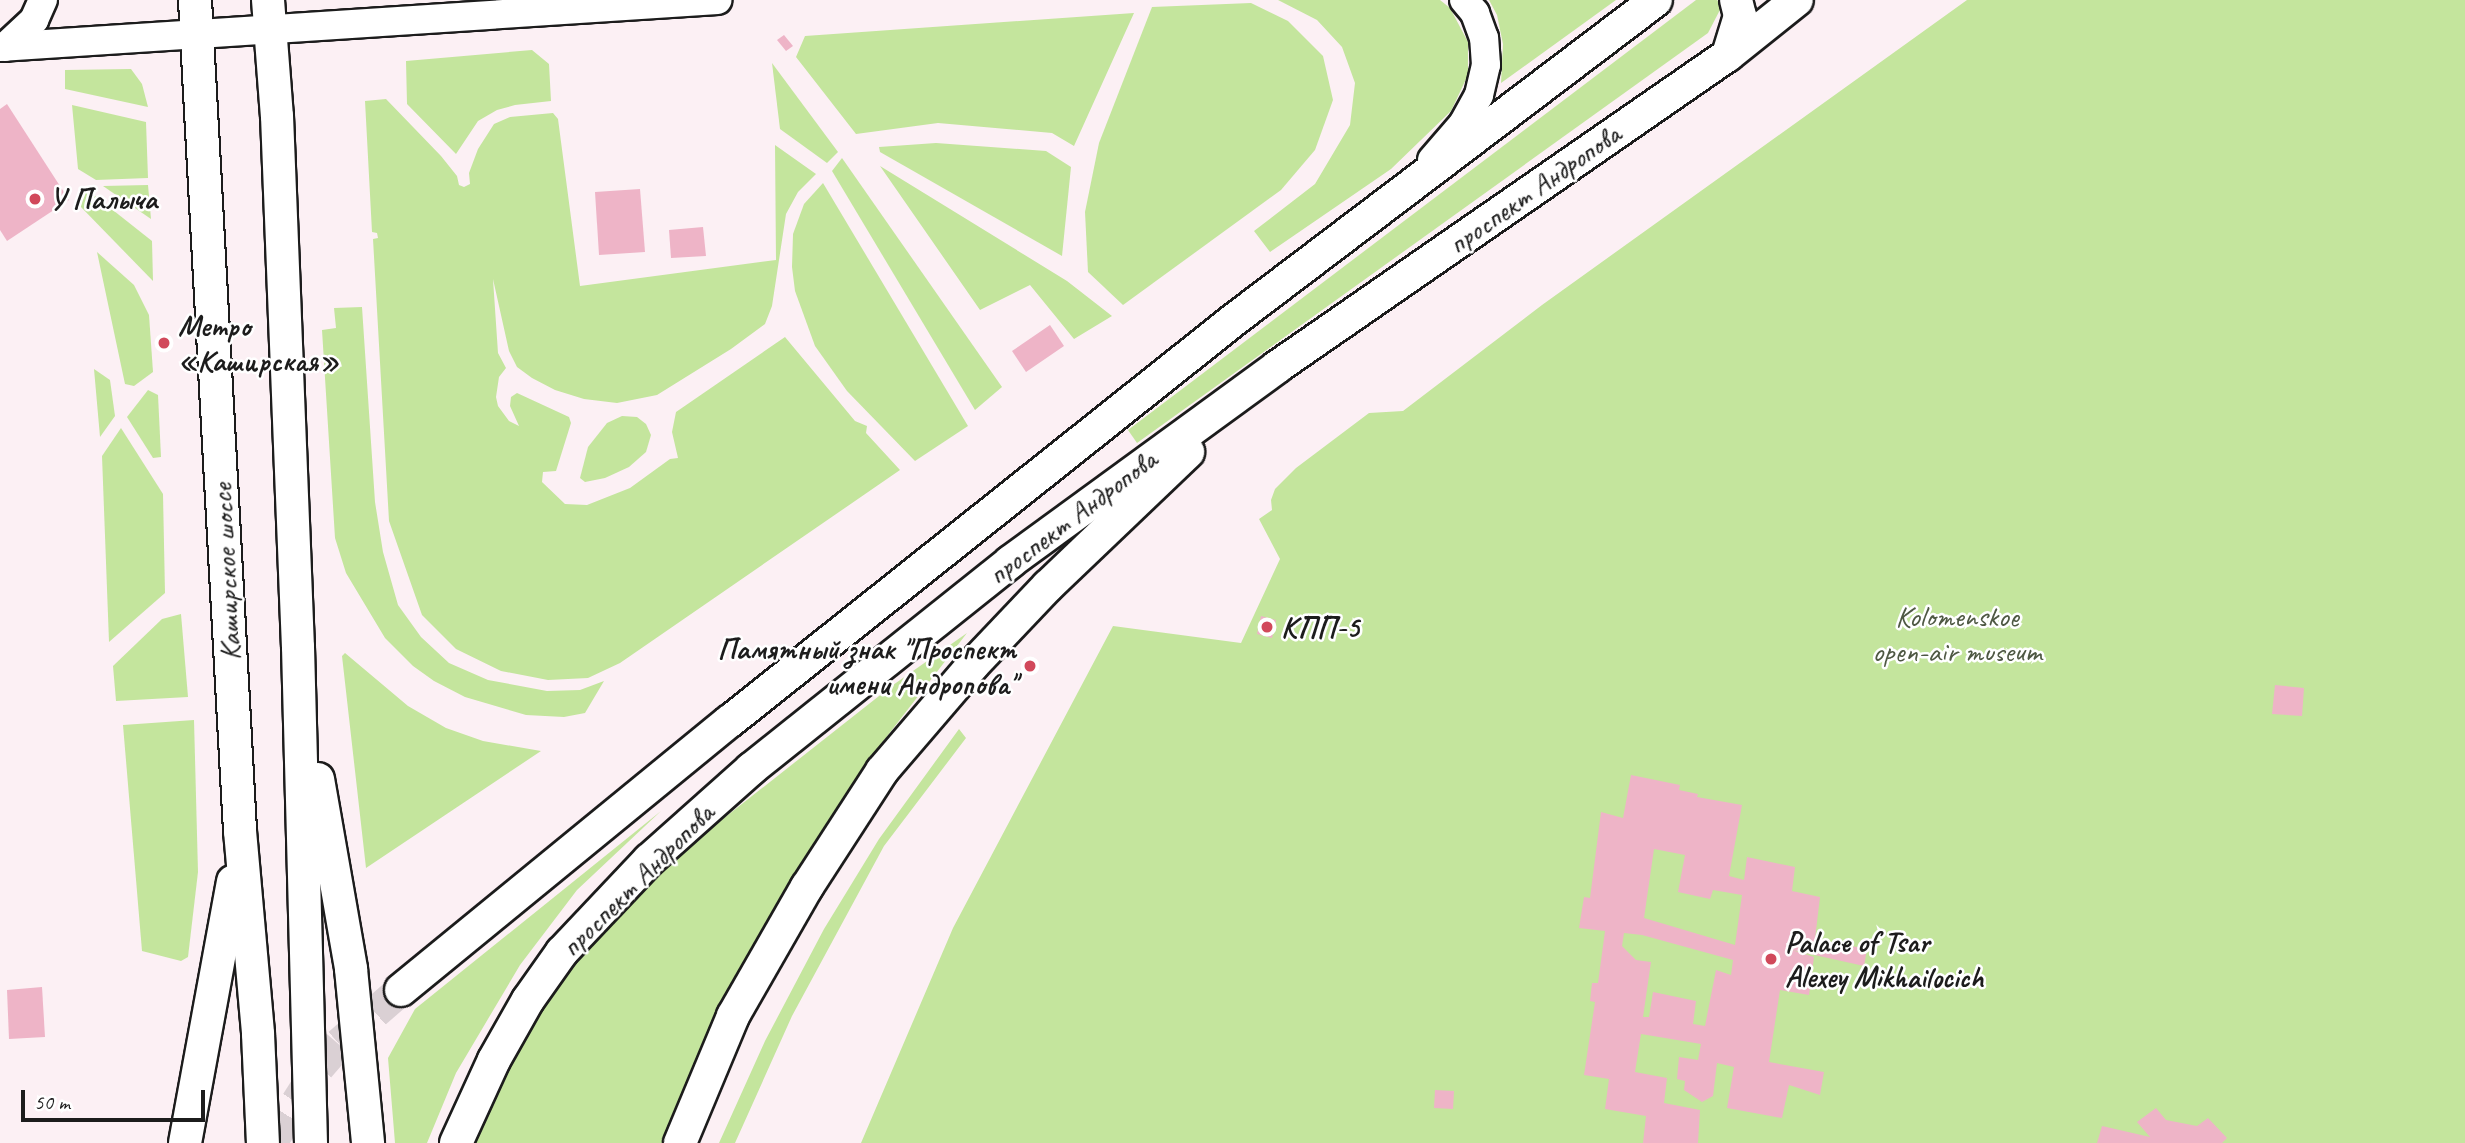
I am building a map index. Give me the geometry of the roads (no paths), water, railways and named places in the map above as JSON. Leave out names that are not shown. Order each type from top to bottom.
[{"type":"main road","points":[[3,47],[34,20],[43,0]]},
{"type":"main road","name":"Каширское шоссе","points":[[195,0],[240,831],[258,1034],[263,1143]]},
{"type":"main road","points":[[3,47],[197,34],[269,15],[718,0]]},
{"type":"main road","points":[[1406,190],[1463,124],[1479,95],[1486,65],[1484,38],[1475,13],[1464,0]]},
{"type":"main road","name":"проспект Андропова","points":[[401,990],[773,687],[1225,328],[1656,0]]},
{"type":"main road","points":[[1728,55],[1740,16],[1736,0]]},
{"type":"main road","name":"проспект Андропова","points":[[456,1143],[494,1060],[528,1000],[562,952],[649,860],[751,769],[1010,562],[1277,367],[1728,55],[1797,0]]},
{"type":"main road","points":[[269,15],[277,116],[299,657],[311,1143]]},
{"type":"main road","points":[[680,1143],[733,1016],[807,887],[882,771],[972,666],[1048,586],[1277,367]]},
{"type":"main road","points":[[299,657],[351,969],[368,1143]]},
{"type":"main road","points":[[185,1143],[220,963],[240,831]]},
{"type":"tunnel","points":[[271,1143],[319,1067],[339,1044],[401,990]]},
{"type":"place","name":"У Палыча","points":[[35,199]]},
{"type":"place","name":"Метро «Каширская»","points":[[164,343]]},
{"type":"place","name":"КПП-5","points":[[1267,627]]},
{"type":"place","name":"Памятный знак \"Проспект имени Андропова\"","points":[[1030,666]]},
{"type":"place","name":"Palace of Tsar Alexey Mikhailocich","points":[[1771,959]]},
{"type":"park label","name":"Kolomenskoe open-air museum","points":[[1957,633]]}]
